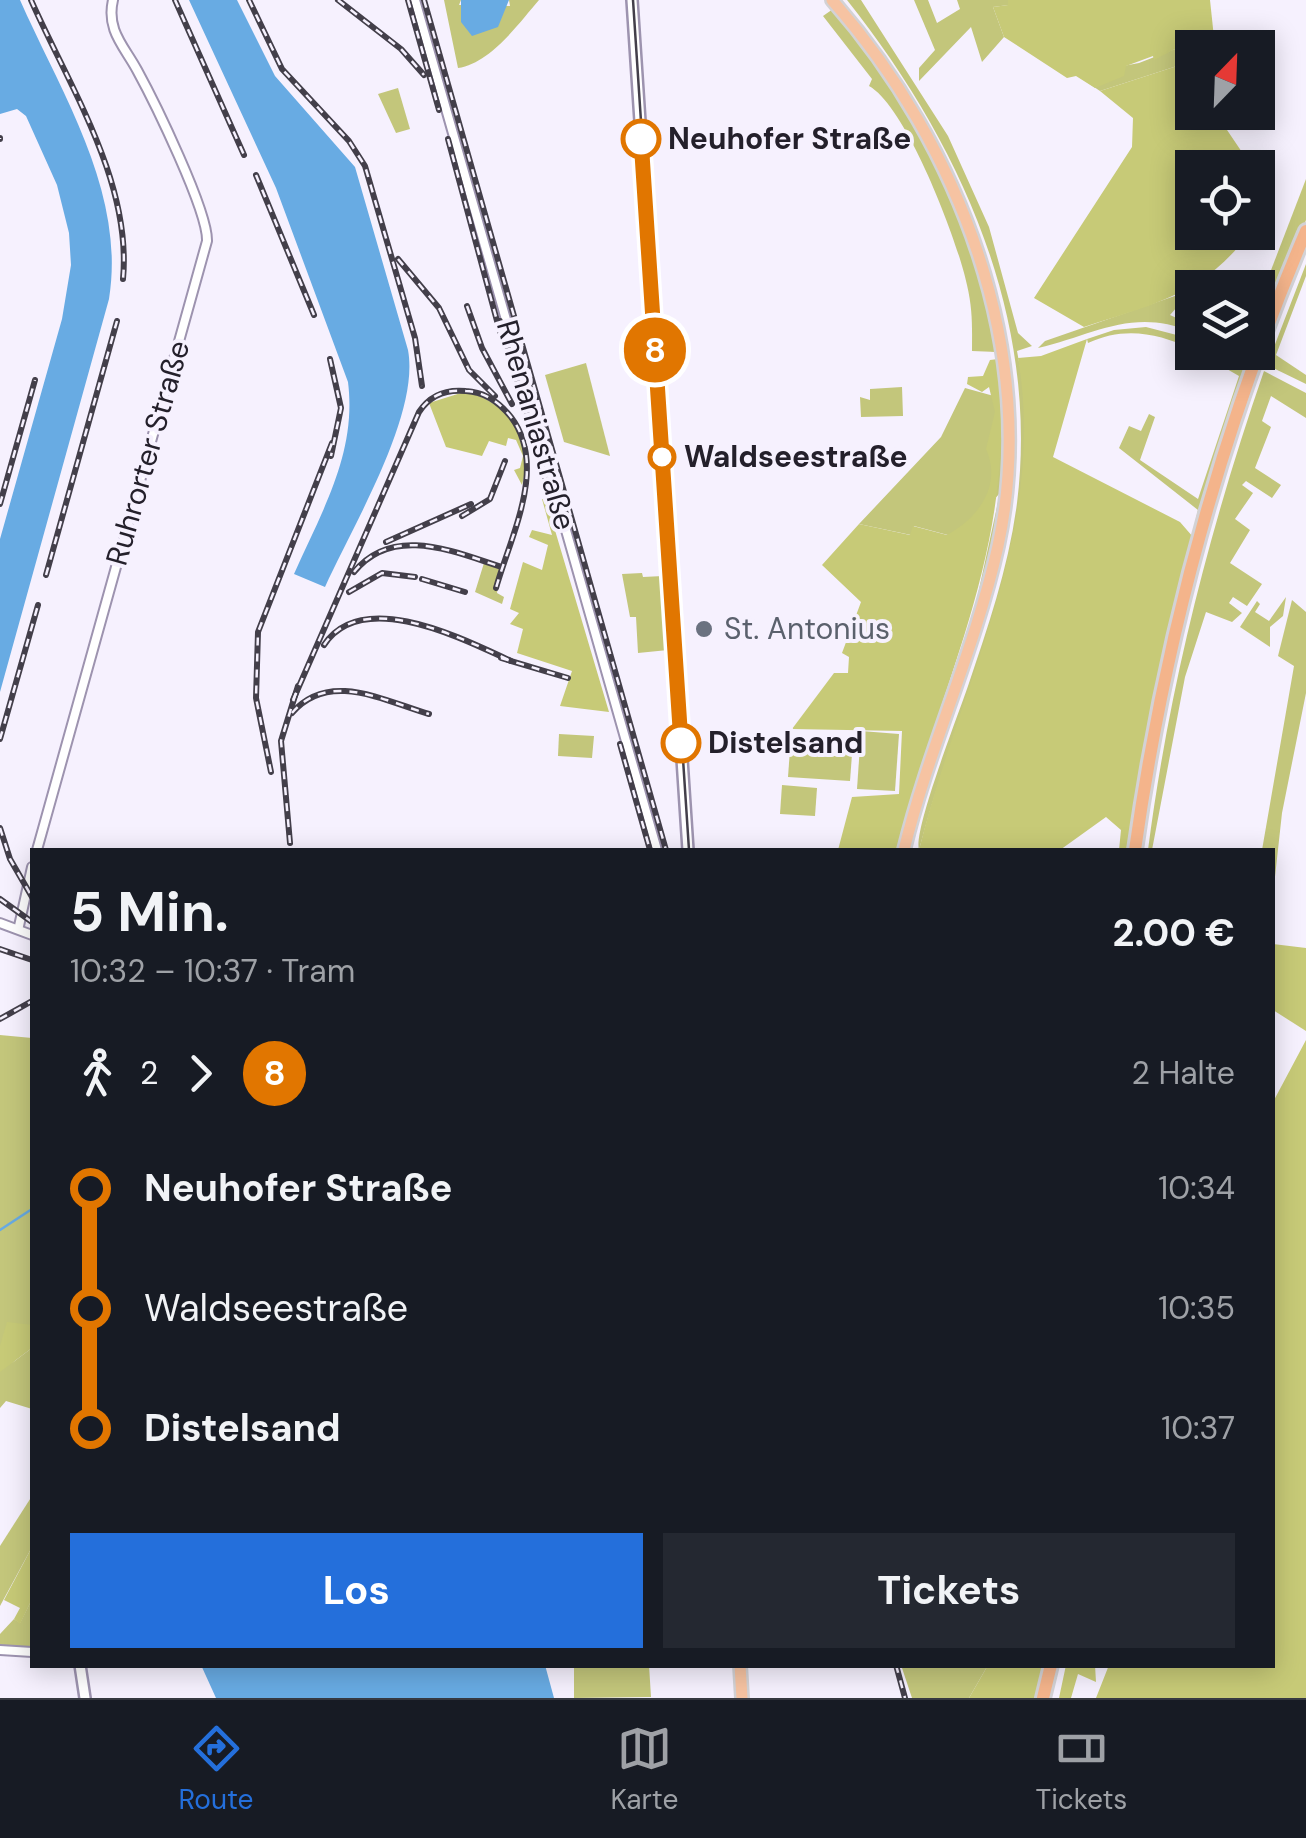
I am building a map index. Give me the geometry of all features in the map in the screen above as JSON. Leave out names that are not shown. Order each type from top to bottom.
[{"type":"highway","points":[[832,0],[905,99],[950,184],[990,296],[1008,404],[1008,469],[998,543],[909,848]]},
{"type":"highway","points":[[841,0],[908,90],[962,194],[997,296],[1016,404],[1015,481],[999,571],[909,848]]},
{"type":"highway","points":[[1135,848],[1158,712],[1198,543],[1238,409],[1306,230]]},
{"type":"highway","points":[[1143,848],[1167,710],[1202,556],[1245,416],[1306,251]]},
{"type":"highway","points":[[741,1668],[746,1698]]},
{"type":"highway","points":[[746,1698],[747,1668]]},
{"type":"highway","points":[[1043,1698],[1051,1668]]},
{"type":"highway","points":[[1051,1698],[1059,1668]]},
{"type":"main road","points":[[632,0],[688,848]]},
{"type":"main road","points":[[80,1668],[85,1698]]},
{"type":"street","name":"Ruhrorter Straße","points":[[38,848],[138,501],[207,231],[134,65],[114,31],[113,0]]},
{"type":"street","name":"Rhenaniastraße","points":[[415,0],[656,848]]},
{"type":"street","points":[[19,926],[30,877]]},
{"type":"street","points":[[0,922],[19,926],[30,934]]},
{"type":"street","points":[[0,1650],[30,1652]]},
{"type":"green space","points":[[444,0],[461,0],[459,5],[510,6],[509,0],[539,0],[493,50],[458,68]]},
{"type":"green space","points":[[847,0],[861,0],[948,136],[989,227],[1018,333],[1032,346],[1017,351],[1027,419],[1024,475],[1003,584],[920,848],[929,797],[983,641],[1009,550],[1017,503],[1021,434],[1016,366],[1003,300],[983,235],[957,173],[888,55]]},
{"type":"green space","points":[[914,0],[928,0],[937,23],[960,9],[957,0],[1008,0],[1009,5],[993,7],[1004,37],[982,62],[971,27],[919,81],[919,68],[935,50]]},
{"type":"green space","points":[[1008,0],[1210,0],[1213,30],[1175,30],[1175,49],[1154,60],[1153,56],[1126,66],[1124,76],[1095,88],[1076,76],[1067,78],[1004,37],[993,7],[1008,5]]},
{"type":"green space","points":[[833,9],[877,68],[916,131],[949,196],[974,264],[995,352],[972,351],[967,285],[929,177],[899,120],[869,86],[872,79],[823,16]]},
{"type":"green space","points":[[1175,49],[1175,67],[1100,91],[1076,75],[1139,63]]},
{"type":"green space","points":[[1175,67],[1175,130],[1227,130],[1241,150],[1175,150],[1175,250],[1235,250],[1214,270],[1175,270],[1175,295],[1084,327],[1034,298],[1132,147],[1133,118],[1100,91]]},
{"type":"green space","points":[[398,88],[410,129],[396,133],[378,94]]},
{"type":"green space","points":[[1306,179],[1306,220],[1275,298],[1275,270],[1271,270]]},
{"type":"green space","points":[[1306,264],[1306,276],[1276,355],[1306,375],[1306,384],[1275,369],[1275,344]]},
{"type":"green space","points":[[1175,296],[1175,309],[1170,315],[1175,317],[1175,326],[1132,323],[1038,348],[1045,341]]},
{"type":"green space","points":[[1146,327],[1175,335],[1175,342],[1128,333],[1088,343],[1087,339],[1114,330]]},
{"type":"green space","points":[[1087,339],[1053,457],[1180,522],[1193,537],[1161,666],[1128,848],[1119,848],[1121,830],[1106,817],[1063,848],[920,848],[995,607],[1010,546],[1021,485],[1024,422],[1018,358],[1041,356]]},
{"type":"green space","points":[[995,352],[997,352],[1001,398]]},
{"type":"green space","points":[[998,359],[1001,427],[997,491],[987,551],[899,848],[839,848],[852,797],[899,794],[902,731],[792,729],[834,673],[848,673],[849,657],[842,653],[861,602],[822,565],[859,524],[910,535],[913,526],[947,535],[978,509],[989,487],[986,449],[995,412],[989,387],[982,392],[967,384],[968,377],[983,376],[990,360]]},
{"type":"green space","points":[[586,363],[610,456],[564,442],[545,375]]},
{"type":"green space","points":[[1229,370],[1247,370],[1226,433],[1128,848],[1161,666],[1198,510],[1119,448],[1129,426],[1141,431],[1149,414],[1155,417],[1140,460],[1198,499],[1239,376]]},
{"type":"green space","points":[[1264,371],[1306,393],[1306,418],[1271,396],[1262,421],[1271,427],[1255,468],[1281,485],[1272,498],[1246,481],[1242,485],[1253,493],[1235,519],[1250,530],[1230,563],[1262,584],[1247,606],[1233,597],[1229,603],[1242,613],[1232,622],[1206,612],[1185,677],[1152,848],[1148,848],[1167,728],[1226,489]]},
{"type":"green space","points":[[902,387],[903,416],[861,417],[860,397],[870,400],[870,389]]},
{"type":"green space","points":[[965,388],[1001,398],[1000,493],[959,538],[914,526],[911,535],[859,524],[941,437]]},
{"type":"green space","points":[[464,392],[494,404],[514,425],[524,453],[522,485],[514,470],[520,468],[523,456],[516,440],[508,438],[506,446],[489,441],[482,456],[446,447],[429,403]]},
{"type":"green space","points":[[1000,493],[983,590],[901,848],[928,748],[975,608]]},
{"type":"green space","points":[[542,499],[546,500],[609,712],[560,706],[572,671],[517,653],[523,629],[510,624],[519,613],[510,609],[523,562],[542,570],[548,545],[529,537],[532,530],[552,535]]},
{"type":"green space","points":[[484,563],[500,568],[497,593],[504,597],[502,604],[475,592]]},
{"type":"green space","points":[[642,573],[643,577],[663,576],[668,650],[638,653],[636,617],[630,617],[622,574]]},
{"type":"green space","points":[[1286,597],[1283,616],[1270,627],[1270,647],[1240,627],[1257,601],[1260,604],[1255,612],[1269,621]]},
{"type":"green space","points":[[1292,600],[1306,612],[1306,693],[1282,813],[1275,877],[1275,848],[1262,848],[1294,666],[1278,656]]},
{"type":"green space","points":[[861,731],[899,734],[895,791],[857,789]]},
{"type":"green space","points":[[559,734],[594,736],[592,758],[558,756]]},
{"type":"green space","points":[[791,736],[853,741],[850,781],[788,777]]},
{"type":"green space","points":[[782,785],[817,788],[815,816],[780,814]]},
{"type":"green space","points":[[1275,944],[1306,948],[1306,1031],[1275,1011]]},
{"type":"green space","points":[[0,1035],[30,1038],[30,1346],[12,1363],[30,1350],[30,1408],[6,1401],[0,1408]]},
{"type":"green space","points":[[1306,1040],[1306,1698],[1096,1698],[1108,1668],[1275,1668],[1275,1098]]},
{"type":"green space","points":[[7,1322],[30,1325],[30,1350],[0,1372],[0,1346]]},
{"type":"green space","points":[[30,1499],[30,1551],[0,1606],[0,1546]]},
{"type":"green space","points":[[30,1551],[30,1603],[20,1624],[14,1619],[20,1608],[4,1600]]},
{"type":"green space","points":[[30,1603],[30,1649],[0,1647],[0,1634],[14,1619],[20,1623]]},
{"type":"green space","points":[[574,1668],[649,1668],[651,1697],[574,1698]]},
{"type":"green space","points":[[902,1668],[986,1668],[969,1698],[912,1698]]},
{"type":"green space","points":[[986,1668],[1044,1668],[1036,1698],[969,1698]]},
{"type":"green space","points":[[1065,1668],[1095,1668],[1096,1682],[1078,1674],[1071,1698],[1059,1698]]},
{"type":"water","points":[[0,0],[20,0],[87,145],[108,220],[112,259],[109,299],[0,692],[0,539],[62,319],[71,265],[69,233],[57,185],[26,116],[17,109],[0,114]]},
{"type":"water","points":[[189,0],[237,0],[275,76],[355,167],[408,350],[409,376],[394,437],[325,587],[294,574],[326,504],[342,457],[349,408],[348,382],[276,188]]},
{"type":"water","points":[[461,0],[509,0],[498,27],[472,36],[461,22]]},
{"type":"water","points":[[202,1668],[546,1668],[554,1698],[216,1698]]},
{"type":"waterway","points":[[0,1230],[30,1210]]},
{"type":"tram line","points":[[633,0],[689,848]]},
{"type":"tram line","name":"8","points":[[641,139],[681,743]]},
{"type":"railway","points":[[31,0],[108,171],[118,207],[123,279]]},
{"type":"railway","points":[[175,0],[244,155]]},
{"type":"railway","points":[[249,0],[282,69],[349,141],[365,166],[415,338],[422,386]]},
{"type":"railway","points":[[338,0],[401,49],[424,75]]},
{"type":"railway","points":[[408,0],[439,110]]},
{"type":"railway","points":[[424,0],[665,848]]},
{"type":"railway","points":[[448,139],[500,332]]},
{"type":"railway","points":[[256,175],[314,315]]},
{"type":"railway","points":[[398,259],[439,308],[469,370],[495,396]]},
{"type":"railway","points":[[467,306],[482,348],[512,404]]},
{"type":"railway","points":[[46,575],[117,321]]},
{"type":"railway","points":[[500,321],[547,484]]},
{"type":"railway","points":[[330,359],[341,408],[331,456]]},
{"type":"railway","points":[[0,504],[35,380]]},
{"type":"railway","points":[[293,700],[419,412],[433,397],[445,392],[473,392],[491,399],[511,417],[522,436],[526,457],[523,501],[496,588]]},
{"type":"railway","points":[[271,772],[256,698],[258,632],[332,443]]},
{"type":"railway","points":[[462,516],[490,499],[505,461]]},
{"type":"railway","points":[[386,542],[471,504]]},
{"type":"railway","points":[[354,572],[370,557],[405,545],[444,549],[502,567]]},
{"type":"railway","points":[[349,592],[382,573],[415,577]]},
{"type":"railway","points":[[422,579],[465,592]]},
{"type":"railway","points":[[0,739],[38,605]]},
{"type":"railway","points":[[324,645],[341,628],[362,620],[387,619],[441,631],[511,661]]},
{"type":"railway","points":[[501,658],[568,678]]},
{"type":"railway","points":[[290,843],[281,741],[298,686]]},
{"type":"railway","points":[[292,713],[307,700],[340,691],[357,692],[429,714]]},
{"type":"railway","points":[[620,744],[649,848]]},
{"type":"railway","points":[[0,828],[10,859],[30,894]]},
{"type":"railway","points":[[0,899],[30,921]]},
{"type":"railway","points":[[0,949],[30,959]]},
{"type":"railway","points":[[0,1019],[30,1002]]},
{"type":"railway","points":[[897,1668],[905,1698]]},
{"type":"place","name":"Neuhofer Straße","points":[[641,139]]},
{"type":"place","name":"Waldseestraße","points":[[662,457]]},
{"type":"place","name":"St. Antonius","points":[[704,629]]},
{"type":"place","name":"Distelsand","points":[[681,743]]}]
